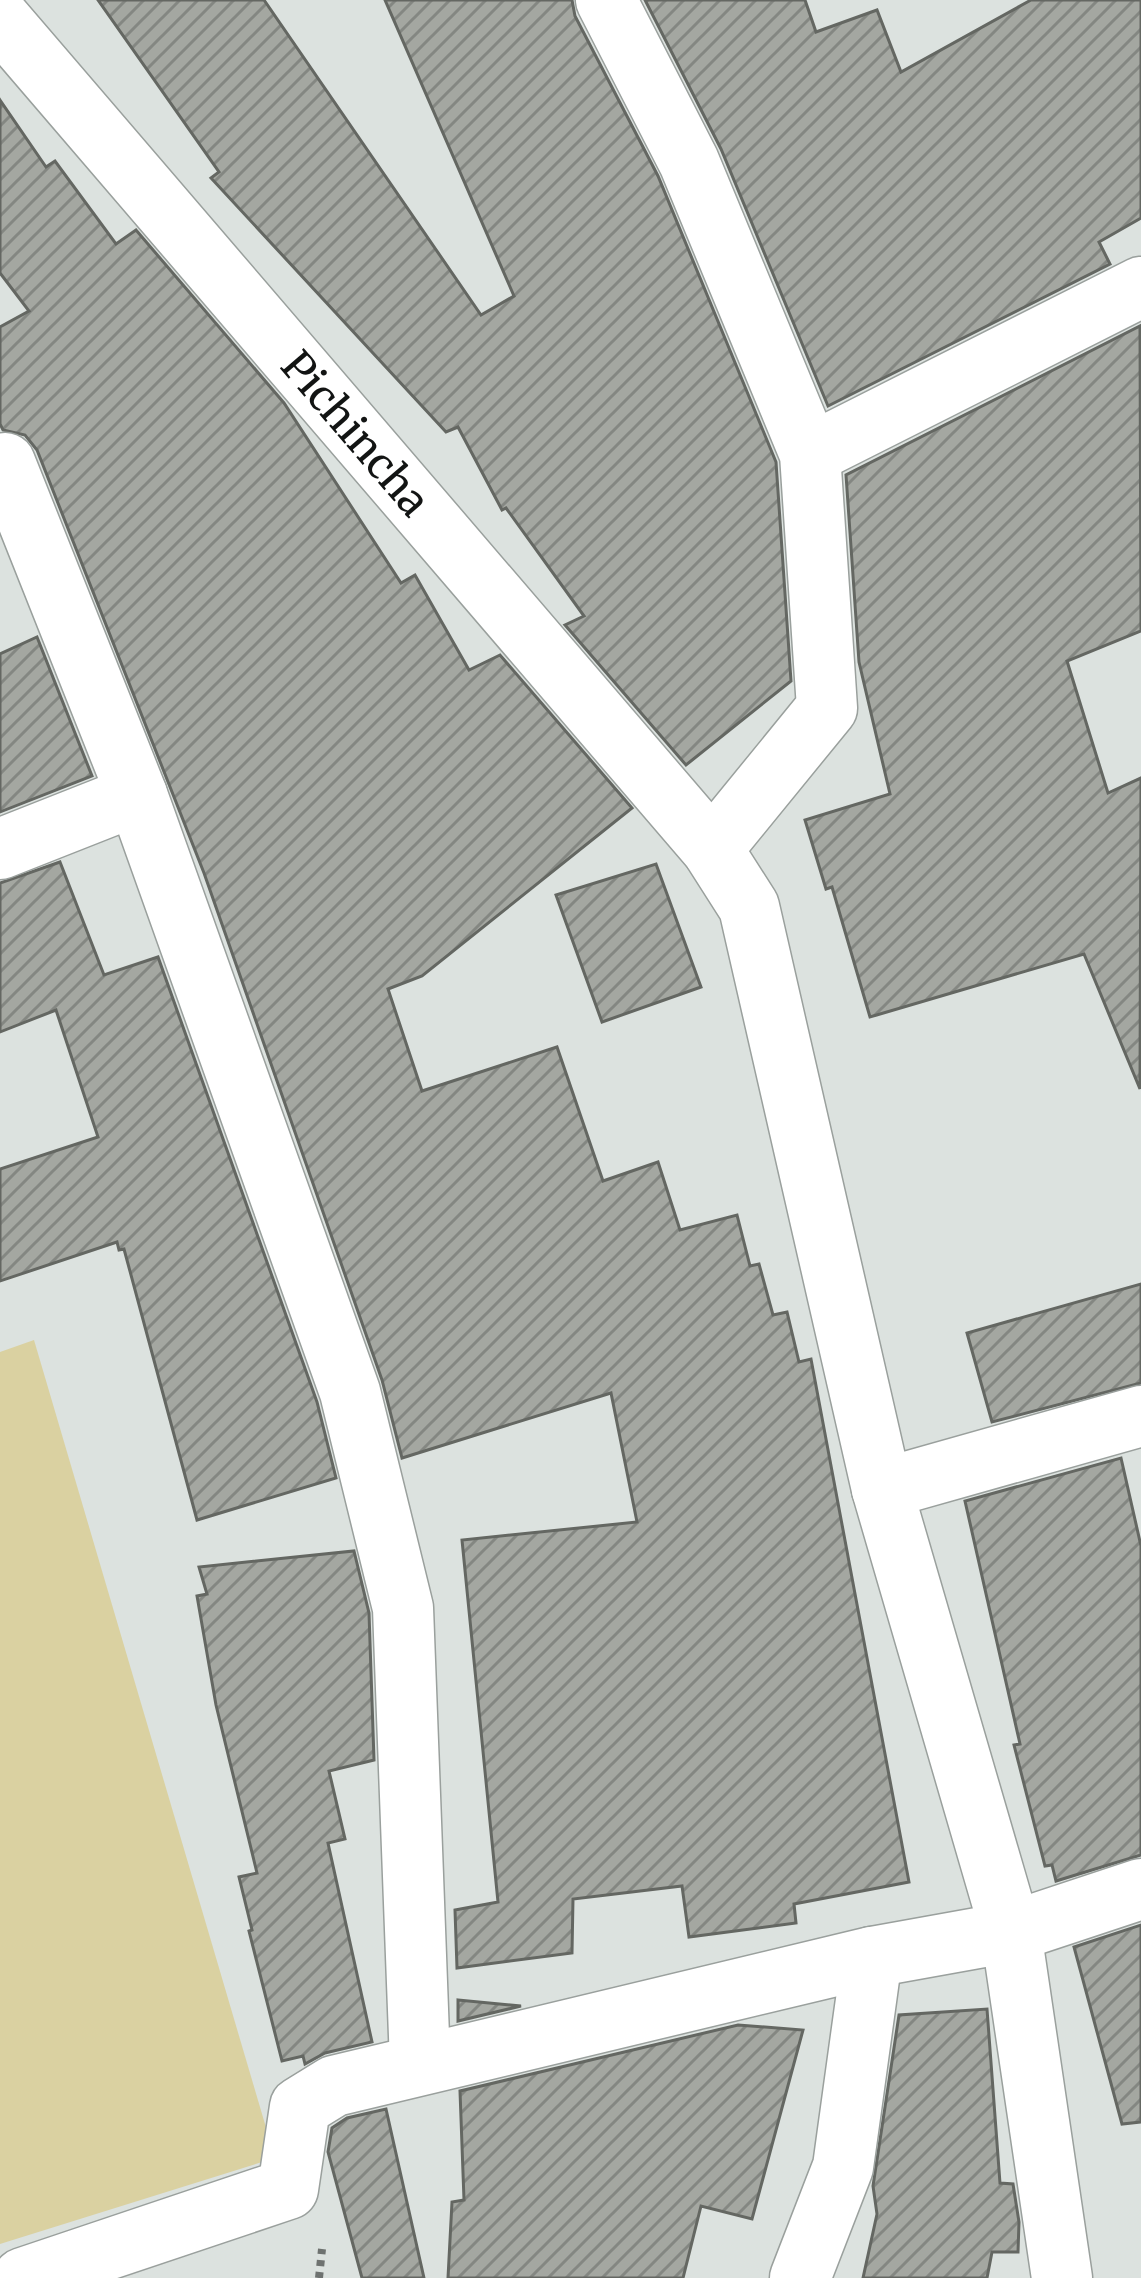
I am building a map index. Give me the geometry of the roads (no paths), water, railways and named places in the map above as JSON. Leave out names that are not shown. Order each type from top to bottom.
[{"type":"street","points":[[607,0],[689,162],[810,454],[827,708],[712,849]]},
{"type":"street","name":"Pichincha","points":[[0,19],[712,849],[749,907],[882,1489],[1011,1932],[1062,2278]]},
{"type":"street","points":[[810,454],[1141,287]]},
{"type":"street","points":[[4,463],[137,796],[350,1392],[403,1608],[421,2063]]},
{"type":"street","points":[[0,849],[137,796]]},
{"type":"street","points":[[882,1489],[1141,1416]]},
{"type":"street","points":[[23,2278],[288,2189],[300,2107],[334,2086],[872,1957],[1011,1932],[1141,1889]]},
{"type":"street","points":[[800,2278],[843,2167],[872,1957]]}]
